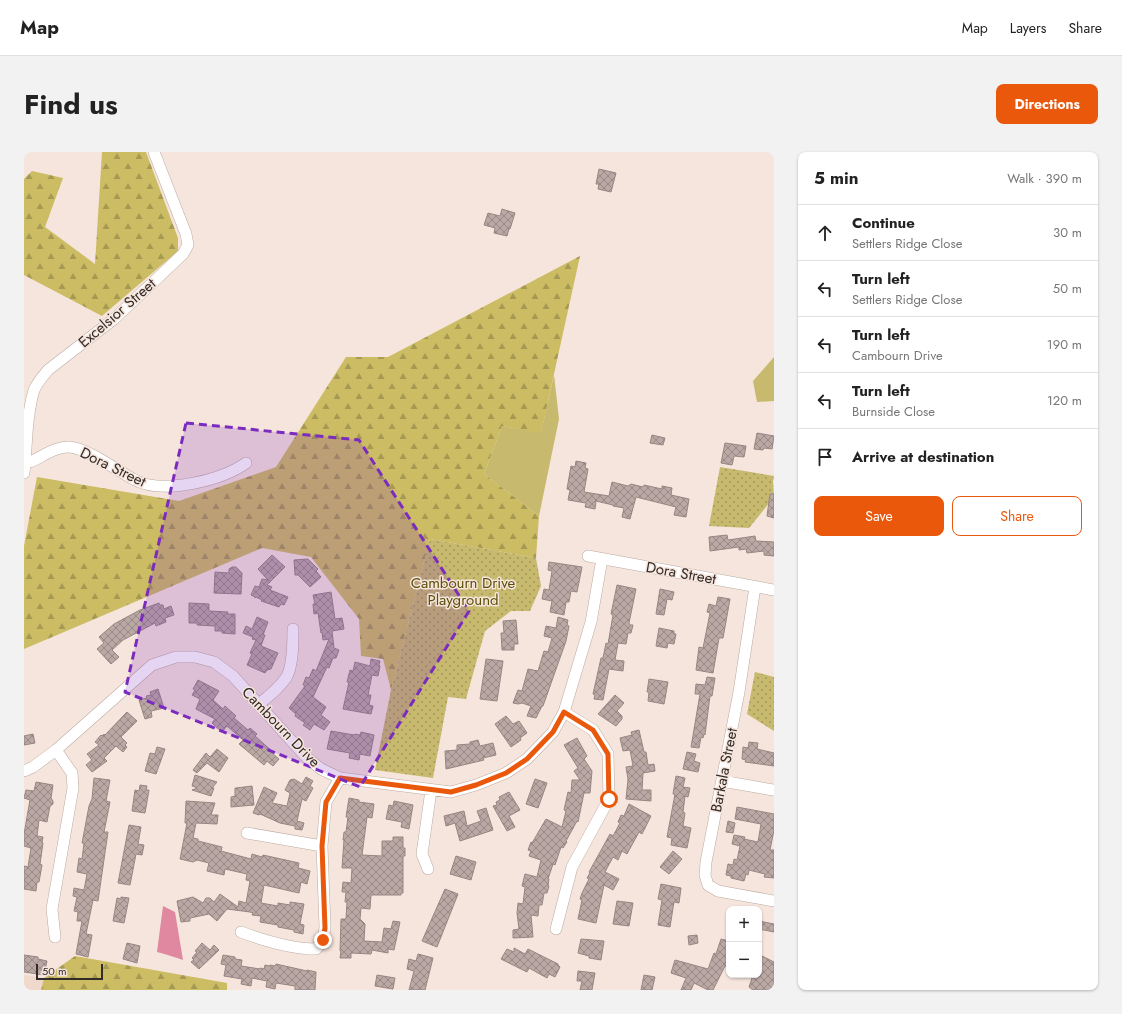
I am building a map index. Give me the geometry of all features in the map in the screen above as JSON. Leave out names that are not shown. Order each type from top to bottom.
[{"type":"street","name":"Excelsior Street","points":[[25,467],[29,415],[35,390],[42,378],[48,370],[114,319],[183,254],[188,245],[186,234],[154,152]]},
{"type":"street","name":"Dora Street","points":[[25,467],[30,462],[62,448],[71,448],[85,452],[136,481],[151,486],[172,486],[205,481],[236,471],[246,463]]},
{"type":"street","name":"Dora Street","points":[[588,556],[774,590]]},
{"type":"street","name":"Cambourn Drive","points":[[24,771],[33,767],[56,750],[152,665],[176,657],[195,657],[214,662],[233,676],[307,758],[321,769],[340,778],[451,792],[476,785],[506,773],[527,759],[553,732],[564,712],[591,622],[602,559]]},
{"type":"street","name":"Barkala Street","points":[[756,587],[739,692],[706,862],[705,875],[708,885],[718,891],[774,901]]},
{"type":"street","points":[[259,704],[268,697],[286,677],[293,648],[293,629]]},
{"type":"street","points":[[556,929],[572,867],[609,799],[608,754],[593,730],[564,712]]},
{"type":"street","points":[[55,937],[52,909],[73,788],[72,774],[56,750]]},
{"type":"street","points":[[241,932],[263,941],[305,949],[316,949],[323,940],[325,928],[322,846],[326,802],[340,778]]},
{"type":"street","points":[[722,782],[773,790]]},
{"type":"street","points":[[428,869],[422,854],[431,790]]},
{"type":"street","points":[[247,833],[322,846]]},
{"type":"highlighted area","points":[[186,423],[359,440],[469,611],[360,787],[125,692]]},
{"type":"shaded area","points":[[163,906],[175,912],[183,960],[157,952]]},
{"type":"shaded area","points":[[24,975],[44,978],[41,990],[24,990]]},
{"type":"green space","points":[[102,152],[146,152],[178,238],[178,251],[102,316],[24,275],[24,179],[32,171],[63,178],[45,227],[95,264]]},
{"type":"green space","points":[[580,256],[541,433],[502,426],[484,474],[539,516],[536,558],[430,539],[391,690],[383,659],[361,656],[359,619],[311,557],[262,548],[24,649],[24,546],[37,477],[179,501],[276,467],[346,357],[388,357]]},
{"type":"green space","points":[[774,357],[774,401],[757,402],[753,381]]},
{"type":"green space","points":[[554,375],[559,419],[539,516],[484,474],[502,426],[541,432]]},
{"type":"green space","points":[[720,467],[774,476],[774,497],[749,528],[709,526]]},
{"type":"green space","name":"Cambourn Drive Playground","points":[[430,539],[536,558],[541,586],[530,611],[511,611],[485,631],[466,699],[448,697],[433,778],[375,770],[391,690]]},
{"type":"green space","points":[[755,672],[774,677],[774,731],[747,714]]},
{"type":"green space","points":[[75,956],[227,983],[227,990],[41,990],[44,978]]},
{"type":"building","points":[[599,169],[616,173],[611,192],[598,189],[599,184],[596,184]]},
{"type":"building","points":[[502,209],[515,213],[507,236],[494,233],[495,228],[484,225],[488,213],[500,216]]},
{"type":"building","points":[[757,433],[774,436],[772,449],[754,449]]},
{"type":"building","points":[[652,435],[665,438],[663,445],[650,443]]},
{"type":"building","points":[[725,443],[746,446],[744,457],[734,456],[732,465],[721,463]]},
{"type":"building","points":[[576,461],[586,463],[585,468],[588,469],[584,492],[609,496],[612,482],[628,486],[631,484],[662,489],[662,486],[672,488],[671,495],[689,499],[686,517],[674,515],[676,507],[636,497],[630,519],[622,517],[624,508],[596,501],[595,509],[585,507],[586,503],[568,500],[570,490],[567,489],[571,466],[575,467]]},
{"type":"building","points":[[770,494],[774,494],[774,518],[767,516]]},
{"type":"building","points":[[727,535],[728,540],[755,536],[756,541],[774,542],[774,556],[764,555],[764,551],[747,553],[746,549],[739,550],[739,547],[710,551],[709,537]]},
{"type":"building","points":[[272,555],[285,567],[267,585],[272,587],[270,590],[288,597],[284,605],[281,604],[279,607],[261,601],[262,600],[251,595],[255,586],[259,587],[262,579],[268,580],[258,569]]},
{"type":"building","points":[[308,559],[318,569],[316,571],[321,577],[310,587],[298,575],[295,575],[294,560]]},
{"type":"building","points":[[549,562],[582,567],[577,592],[571,591],[569,602],[566,602],[564,615],[550,612],[552,601],[542,599],[544,589],[549,590],[552,571],[548,570]]},
{"type":"building","points":[[236,567],[242,573],[241,594],[214,593],[215,572],[229,573],[229,569]]},
{"type":"building","points":[[617,585],[636,589],[629,623],[630,625],[633,625],[631,633],[628,633],[626,644],[618,643],[615,660],[624,661],[623,671],[609,669],[603,700],[594,699],[595,695],[593,694],[601,658],[603,658],[606,643],[608,644],[613,615],[611,614]]},
{"type":"building","points":[[660,589],[674,592],[672,600],[667,599],[664,615],[656,614]]},
{"type":"building","points":[[331,592],[335,619],[342,618],[344,629],[332,631],[334,648],[339,650],[336,658],[333,658],[329,668],[327,667],[313,697],[326,707],[321,715],[330,722],[324,730],[314,724],[310,730],[303,725],[305,723],[295,716],[296,714],[289,708],[305,686],[303,685],[306,677],[309,678],[313,669],[316,671],[329,639],[323,640],[318,613],[314,614],[313,604],[315,604],[313,595]]},
{"type":"building","points":[[718,597],[730,599],[723,638],[719,638],[713,673],[696,670],[699,647],[703,648],[710,613],[707,612],[709,604],[716,606]]},
{"type":"building","points":[[159,603],[160,605],[163,605],[164,609],[171,606],[174,615],[165,618],[166,622],[156,626],[155,623],[123,640],[112,650],[119,657],[111,664],[97,649],[104,643],[99,637],[114,624],[140,610]]},
{"type":"building","points":[[189,603],[209,604],[209,611],[235,614],[235,634],[215,631],[215,626],[189,623]]},
{"type":"building","points":[[257,617],[268,622],[261,646],[278,653],[271,669],[267,670],[265,673],[247,665],[252,654],[250,653],[256,640],[252,639],[253,637],[243,633],[246,626],[252,629]]},
{"type":"building","points":[[558,617],[568,620],[567,625],[569,626],[566,641],[543,706],[536,718],[527,716],[531,706],[522,703],[513,703],[518,690],[522,691],[528,669],[538,671],[544,651],[548,652],[552,638],[544,636],[546,626],[556,628]]},
{"type":"building","points":[[516,620],[518,644],[514,644],[514,650],[502,650],[501,633],[504,633],[503,621]]},
{"type":"building","points":[[659,628],[674,631],[674,634],[676,634],[674,644],[668,643],[667,648],[656,646]]},
{"type":"building","points":[[371,659],[380,661],[380,666],[378,676],[372,675],[368,695],[371,695],[369,705],[373,706],[371,714],[343,709],[350,670],[353,671],[355,662],[370,666]]},
{"type":"building","points":[[486,659],[503,661],[497,701],[480,699]]},
{"type":"building","points":[[707,677],[715,678],[712,696],[710,696],[705,735],[704,734],[703,738],[701,737],[699,748],[691,747],[700,694],[695,694],[696,684],[705,685]]},
{"type":"building","points":[[649,679],[668,682],[664,704],[648,701],[649,692],[647,692]]},
{"type":"building","points":[[198,680],[219,691],[213,700],[223,709],[225,706],[236,716],[234,718],[248,730],[250,728],[257,734],[255,736],[273,752],[273,754],[279,759],[273,766],[267,761],[264,765],[239,744],[243,740],[227,726],[222,732],[212,723],[215,719],[196,709],[200,699],[192,695],[195,690],[193,689]]},
{"type":"building","points":[[158,689],[164,708],[151,711],[152,717],[145,719],[139,700],[147,698],[146,696],[151,695],[150,692]]},
{"type":"building","points":[[615,695],[624,703],[617,711],[622,716],[622,719],[616,726],[598,714]]},
{"type":"building","points":[[127,712],[137,721],[121,737],[127,743],[125,745],[127,747],[123,752],[116,746],[104,758],[107,761],[92,772],[86,765],[92,760],[87,754],[99,745],[95,742],[101,735],[105,735]]},
{"type":"building","points":[[506,716],[513,724],[519,721],[527,733],[520,738],[521,740],[511,747],[495,724]]},
{"type":"building","points":[[639,730],[644,752],[646,752],[648,765],[654,764],[655,771],[643,773],[642,790],[651,790],[651,801],[626,799],[628,779],[626,767],[633,766],[630,750],[623,751],[620,738],[632,735],[631,732]]},
{"type":"building","points":[[331,731],[354,735],[360,735],[361,732],[374,735],[370,756],[360,754],[359,760],[349,758],[350,753],[327,749]]},
{"type":"building","points":[[33,734],[35,743],[24,745],[24,736]]},
{"type":"building","points":[[577,738],[587,756],[584,759],[592,771],[590,793],[584,793],[578,822],[577,821],[563,848],[561,847],[555,865],[553,864],[548,879],[549,886],[547,893],[544,893],[542,905],[539,905],[538,916],[531,915],[533,937],[513,938],[513,930],[519,929],[517,913],[518,903],[523,904],[525,887],[522,886],[525,874],[537,877],[541,860],[529,856],[531,851],[528,850],[531,842],[532,843],[546,819],[562,827],[566,811],[564,810],[568,792],[571,793],[572,780],[580,780],[574,771],[578,768],[564,745]]},
{"type":"building","points":[[478,740],[480,746],[493,743],[496,755],[483,758],[484,760],[446,769],[445,751],[457,750],[457,745],[470,744],[470,742]]},
{"type":"building","points":[[749,742],[758,743],[757,749],[774,753],[774,766],[745,762],[746,760],[742,759],[743,747],[748,748]]},
{"type":"building","points":[[157,747],[165,749],[156,774],[145,771],[150,753],[155,754]]},
{"type":"building","points":[[217,749],[228,758],[219,772],[207,763],[197,773],[193,770],[206,753],[210,757]]},
{"type":"building","points":[[687,752],[696,754],[694,761],[700,763],[698,772],[683,769]]},
{"type":"building","points":[[195,775],[217,782],[212,788],[214,788],[211,796],[192,790],[196,787],[192,786]]},
{"type":"building","points":[[676,776],[685,778],[683,787],[690,788],[688,797],[685,796],[683,812],[685,813],[683,826],[691,828],[687,848],[671,845],[672,838],[667,837],[675,794],[673,794]]},
{"type":"building","points":[[306,777],[313,781],[310,786],[313,788],[306,801],[302,799],[297,821],[304,823],[302,830],[295,829],[295,826],[280,823],[260,814],[253,813],[264,787],[277,793],[272,803],[287,806],[290,793],[285,790],[290,780],[294,779],[302,784]]},
{"type":"building","points":[[94,778],[110,780],[106,801],[110,802],[104,832],[108,832],[98,901],[93,900],[86,934],[92,935],[88,957],[76,954],[82,921],[77,921],[78,912],[74,911],[77,897],[73,896],[74,888],[84,890],[87,874],[77,872],[79,858],[82,859],[84,843],[82,843],[89,806],[92,799]]},
{"type":"building","points":[[535,779],[547,783],[538,808],[526,804]]},
{"type":"building","points":[[36,782],[53,785],[51,798],[53,804],[50,806],[47,822],[39,820],[37,836],[43,837],[43,843],[40,864],[42,865],[36,891],[24,889],[24,866],[28,867],[31,848],[24,846],[24,834],[30,800],[24,798],[26,790],[34,791]]},
{"type":"building","points":[[140,785],[147,786],[146,790],[149,790],[145,813],[132,811],[135,790],[139,791]]},
{"type":"building","points":[[252,786],[254,805],[231,807],[231,797],[235,796],[235,788],[238,789],[236,788]]},
{"type":"building","points":[[509,792],[520,810],[509,816],[515,827],[507,831],[493,806],[497,805],[496,802],[500,800],[499,797]]},
{"type":"building","points":[[349,798],[359,800],[359,802],[374,804],[372,818],[367,817],[362,855],[382,856],[382,841],[393,841],[393,837],[403,837],[405,856],[403,856],[403,893],[401,893],[401,895],[371,895],[370,909],[361,908],[360,919],[365,924],[364,941],[382,942],[384,928],[391,929],[393,921],[400,922],[394,950],[388,949],[388,953],[372,950],[371,954],[351,953],[351,958],[340,958],[341,919],[346,919],[347,902],[345,902],[346,892],[342,892],[343,882],[351,883],[352,868],[342,868],[343,840],[344,832],[346,832],[348,817],[346,817]]},
{"type":"building","points":[[186,801],[215,803],[211,815],[218,815],[217,824],[196,823],[193,838],[198,839],[198,841],[222,847],[221,851],[251,859],[252,854],[299,863],[298,868],[310,871],[307,884],[301,882],[299,893],[264,885],[261,903],[278,906],[278,903],[290,905],[290,902],[304,904],[300,924],[304,925],[303,934],[294,932],[294,930],[278,927],[278,925],[260,922],[261,916],[252,915],[253,913],[250,912],[227,909],[217,921],[209,914],[190,918],[190,921],[181,922],[177,901],[193,897],[203,903],[206,898],[210,898],[214,902],[220,894],[238,907],[239,901],[246,903],[250,881],[246,880],[247,874],[225,869],[224,875],[207,871],[209,863],[197,860],[193,862],[180,859],[187,823],[185,823]]},
{"type":"building","points":[[394,801],[413,805],[409,829],[401,827],[402,822],[386,819],[389,805],[393,806]]},
{"type":"building","points":[[629,804],[651,816],[642,834],[639,832],[627,854],[622,851],[618,860],[613,857],[605,872],[619,879],[613,890],[604,885],[596,923],[578,919],[582,900],[580,899],[589,879],[587,878],[590,873],[589,872],[610,834],[613,836],[620,823],[618,822],[621,815],[624,816]]},
{"type":"building","points":[[737,807],[774,814],[774,830],[770,850],[774,850],[774,878],[764,877],[765,874],[749,870],[744,881],[731,878],[731,876],[726,875],[728,864],[733,865],[734,859],[737,860],[740,846],[732,844],[734,835],[758,842],[761,824],[735,819]]},
{"type":"building","points":[[486,808],[493,830],[460,841],[455,823],[446,826],[444,816],[464,811],[467,826],[481,821],[477,811]]},
{"type":"building","points":[[728,821],[735,823],[733,833],[726,832]]},
{"type":"building","points":[[129,825],[141,827],[138,844],[144,845],[142,855],[136,854],[130,885],[118,883]]},
{"type":"building","points":[[673,851],[682,859],[669,874],[660,867]]},
{"type":"building","points":[[456,856],[476,862],[471,880],[450,874]]},
{"type":"building","points":[[661,884],[681,888],[679,903],[674,902],[670,927],[658,925],[662,900],[658,899]]},
{"type":"building","points":[[445,889],[458,894],[437,947],[422,941]]},
{"type":"building","points":[[121,897],[129,898],[124,923],[113,921],[117,898],[121,899]]},
{"type":"building","points":[[617,901],[633,903],[629,926],[613,924]]},
{"type":"building","points":[[762,922],[774,924],[774,932],[762,930]]},
{"type":"building","points":[[697,935],[698,943],[689,945],[688,936]]},
{"type":"building","points":[[581,939],[604,941],[601,960],[589,958],[589,956],[578,953]]},
{"type":"building","points":[[721,939],[726,940],[726,966],[713,990],[708,990],[694,983],[691,990],[681,990],[686,978],[671,973],[675,960],[708,969],[714,953],[716,954]]},
{"type":"building","points":[[127,943],[140,946],[137,963],[123,959]]},
{"type":"building","points":[[202,943],[210,950],[214,945],[219,950],[199,969],[191,962],[194,960],[192,958],[197,952],[195,951]]},
{"type":"building","points":[[514,948],[525,954],[528,949],[558,964],[560,967],[555,977],[549,974],[547,978],[529,968],[527,972],[501,959],[507,949],[514,952]]},
{"type":"building","points":[[418,954],[433,958],[425,990],[409,990],[414,971],[407,969],[409,959],[416,961]]},
{"type":"building","points":[[24,955],[38,957],[38,959],[47,961],[44,975],[24,972]]},
{"type":"building","points":[[223,955],[242,960],[241,966],[264,969],[265,965],[275,966],[276,964],[316,972],[315,990],[295,990],[295,986],[276,983],[275,989],[266,987],[267,981],[252,978],[251,986],[241,984],[242,979],[224,976],[226,965],[221,964]]},
{"type":"building","points":[[762,956],[774,962],[774,990],[753,990],[749,987],[752,978],[762,978]]},
{"type":"building","points":[[578,971],[595,973],[592,990],[580,990],[582,981],[577,981]]},
{"type":"building","points":[[377,975],[395,978],[393,989],[375,986]]},
{"type":"building","points":[[644,975],[655,977],[652,990],[641,990]]},
{"type":"route","points":[[323,940],[325,928],[322,846],[326,802],[340,778],[451,792],[476,785],[506,773],[527,759],[553,732],[564,712],[593,730],[608,754],[609,799]]}]
